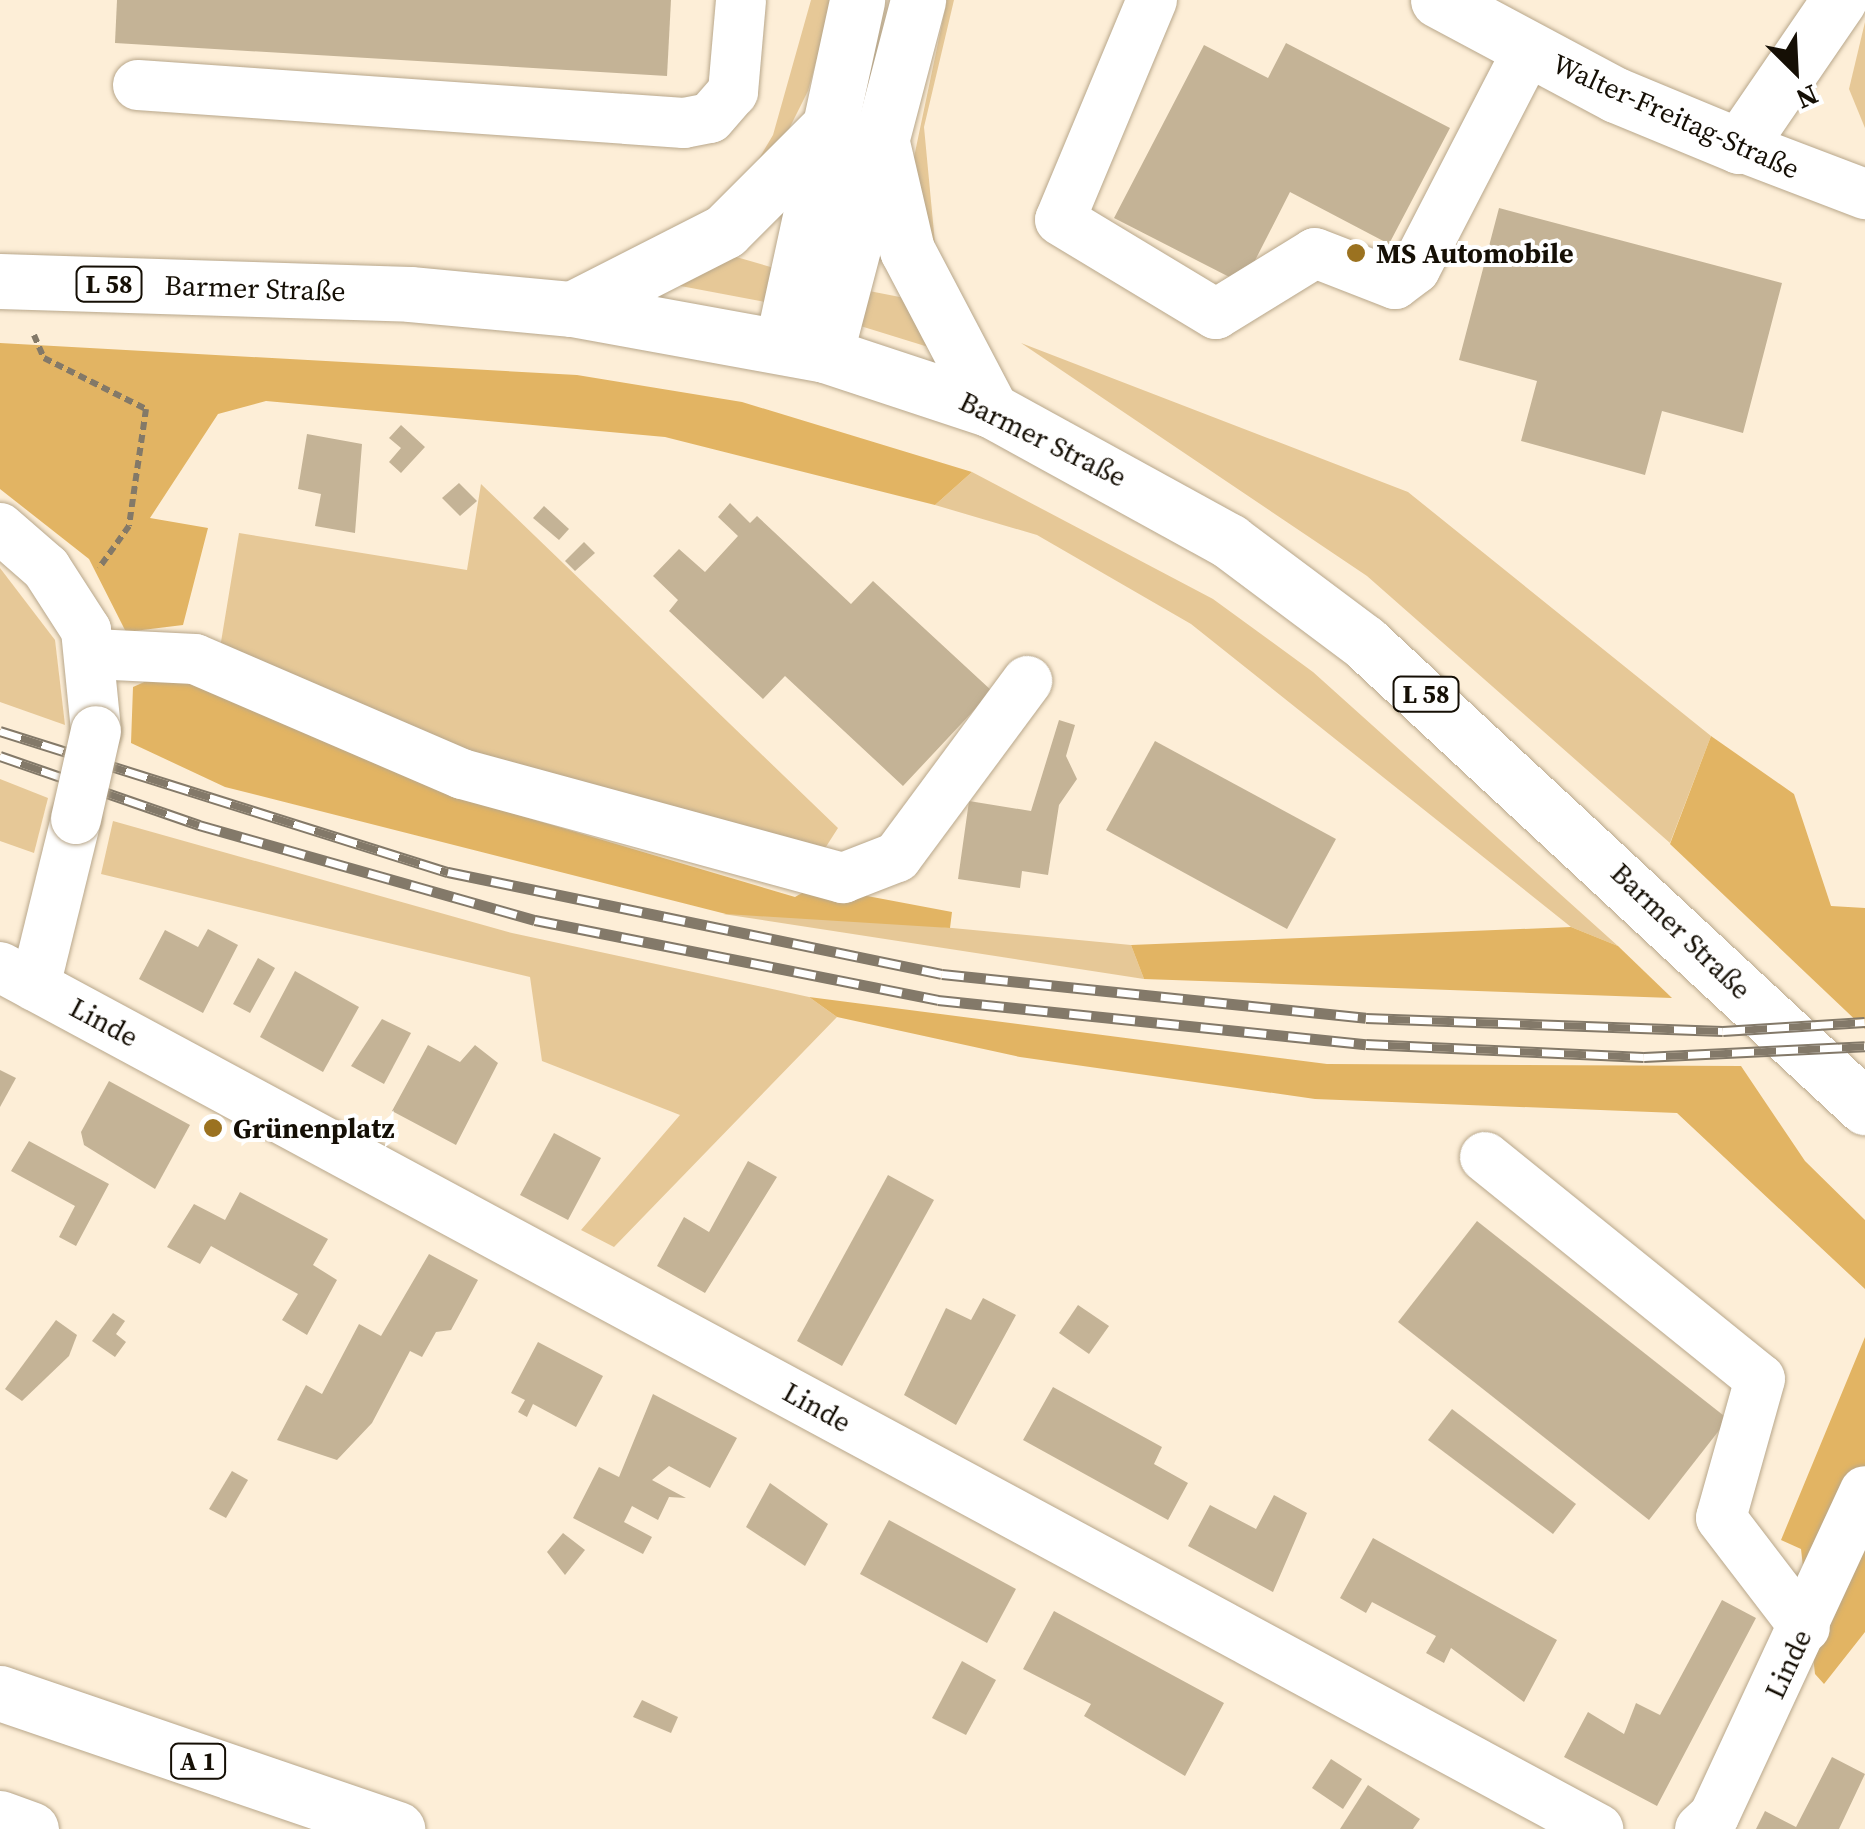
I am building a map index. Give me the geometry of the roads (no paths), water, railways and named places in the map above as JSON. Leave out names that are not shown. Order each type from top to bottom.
[{"type":"main road","points":[[803,350],[827,129],[857,0]]},
{"type":"main road","points":[[803,350],[881,134],[918,0]]},
{"type":"main road","name":"Walter-Freitag-Straße","points":[[1438,0],[1528,50],[1738,146]]},
{"type":"main road","points":[[1738,146],[1839,0]]},
{"type":"main road","points":[[572,309],[725,230],[827,129]]},
{"type":"main road","points":[[881,134],[908,250],[991,410]]},
{"type":"main road","name":"Barmer Straße","points":[[0,282],[410,294],[572,309],[803,350],[991,410],[1230,541],[1364,642],[1865,1108]]},
{"type":"main road","name":"A 1","points":[[0,1693],[397,1829]]},
{"type":"main road","points":[[0,1818],[31,1829]]},
{"type":"street","points":[[138,85],[684,123],[710,118],[733,92],[741,0]]},
{"type":"street","points":[[1152,0],[1060,220],[1216,314],[1314,253],[1395,284],[1415,269],[1528,50]]},
{"type":"street","name":"Walter-Freitag-Straße","points":[[1738,146],[1865,194]]},
{"type":"street","name":"Linde","points":[[0,528],[64,588],[92,654],[96,731],[76,819],[18,976],[1598,1829]]},
{"type":"street","points":[[92,654],[195,659],[462,774],[842,878],[897,858],[1027,681]]},
{"type":"street","points":[[1484,1157],[1760,1379],[1720,1518],[1805,1628]]},
{"type":"street","name":"Linde","points":[[1700,1829],[1805,1628],[1865,1491]]},
{"type":"railway","points":[[0,731],[448,872],[942,974],[1366,1018],[1723,1031],[1865,1022]]},
{"type":"railway","points":[[0,756],[199,825],[535,920],[938,1000],[1366,1044],[1644,1057],[1865,1046]]},
{"type":"place","name":"MS Automobile","points":[[1356,253]]},
{"type":"place","name":"Grünenplatz","points":[[213,1128]]}]
